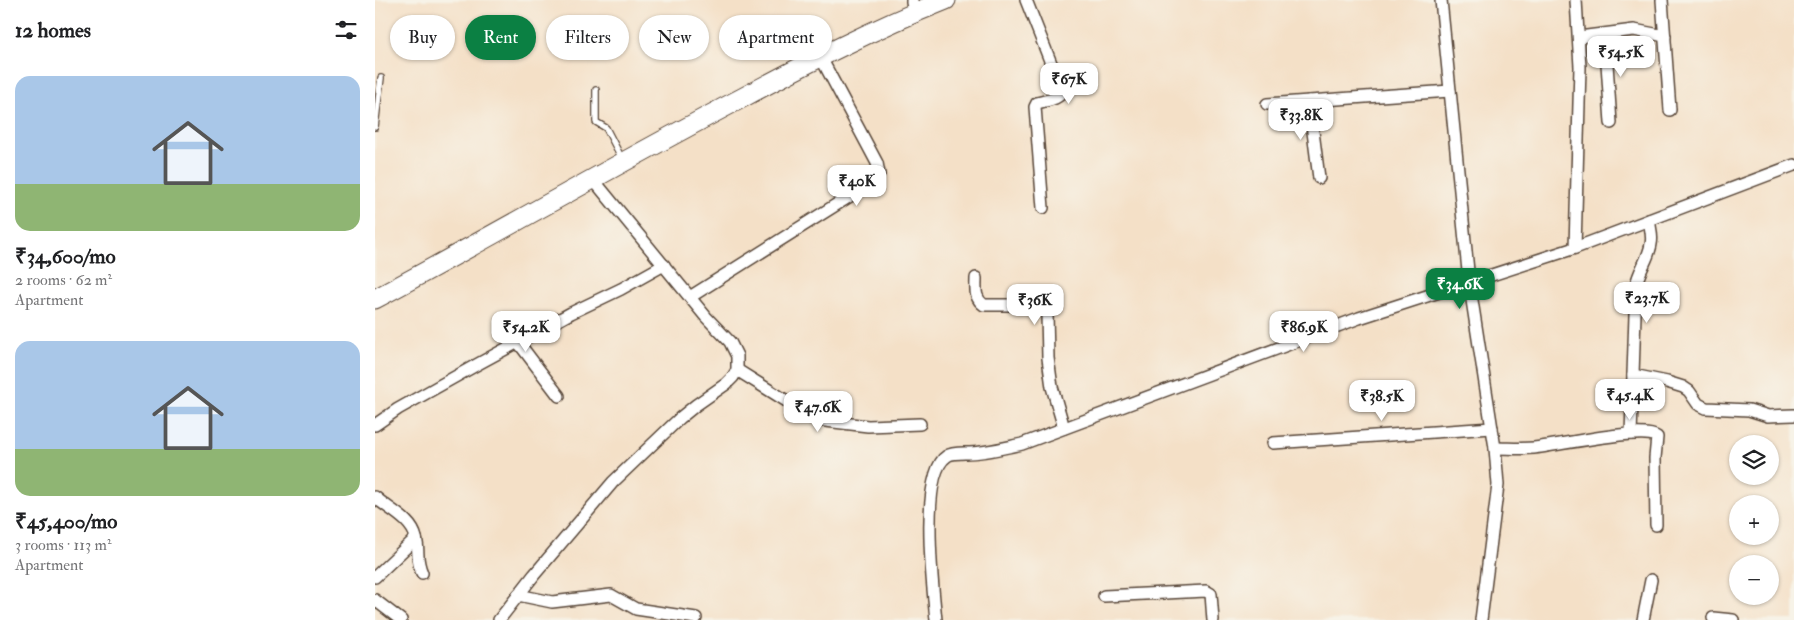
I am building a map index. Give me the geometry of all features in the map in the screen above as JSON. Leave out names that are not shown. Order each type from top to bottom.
[{"type":"highway","points":[[832,50],[894,21],[946,0]]},
{"type":"highway","points":[[375,289],[619,153],[780,69],[826,42],[915,1]]},
{"type":"highway","points":[[375,299],[461,253],[592,178],[813,60]]},
{"type":"street","points":[[1027,0],[1062,91],[1057,97],[1037,103],[1035,107],[1043,208]]},
{"type":"street","points":[[1441,0],[1469,281],[1495,448],[1498,485],[1481,620]]},
{"type":"street","points":[[1575,248],[1580,80],[1576,0]]},
{"type":"street","points":[[1662,0],[1670,110]]},
{"type":"street","points":[[1579,37],[1634,30],[1665,36]]},
{"type":"street","points":[[1605,34],[1611,123]]},
{"type":"street","points":[[690,297],[877,179],[879,174],[877,163],[822,60]]},
{"type":"street","points":[[1267,104],[1450,91]]},
{"type":"street","points":[[1309,100],[1319,178]]},
{"type":"street","points":[[936,620],[931,566],[932,497],[935,473],[939,462],[949,454],[978,453],[1022,444],[1359,318],[1575,248],[1794,165]]},
{"type":"street","points":[[499,620],[613,482],[680,418],[695,405],[726,384],[737,370],[737,356],[730,342],[706,317],[592,178]]},
{"type":"street","points":[[1631,434],[1636,285],[1651,244],[1649,220]]},
{"type":"street","points":[[375,425],[398,409],[518,342],[664,265]]},
{"type":"street","points":[[976,278],[976,296],[984,305],[1038,305],[1044,308],[1047,314],[1052,387],[1064,428]]},
{"type":"street","points":[[518,342],[559,396]]},
{"type":"street","points":[[737,370],[817,420],[868,426],[920,424]]},
{"type":"street","points":[[1633,375],[1683,387],[1689,390],[1698,404],[1707,408],[1749,410],[1768,416],[1794,415]]},
{"type":"street","points":[[1273,442],[1492,428]]},
{"type":"street","points":[[1495,448],[1533,448],[1631,434],[1652,434],[1657,437],[1655,458],[1656,525]]},
{"type":"street","points":[[375,497],[396,512],[410,526],[416,538],[417,563],[422,573]]},
{"type":"street","points":[[375,577],[416,538]]},
{"type":"street","points":[[1643,620],[1651,580]]},
{"type":"street","points":[[1104,596],[1206,590],[1211,594],[1213,620]]},
{"type":"street","points":[[518,595],[551,602],[611,595],[636,609],[696,618]]},
{"type":"street","points":[[375,600],[401,620]]},
{"type":"street","points":[[1713,618],[1733,620]]},
{"type":"lane","points":[[375,127],[381,78]]},
{"type":"lane","points":[[596,90],[596,122],[606,128],[619,153]]}]
